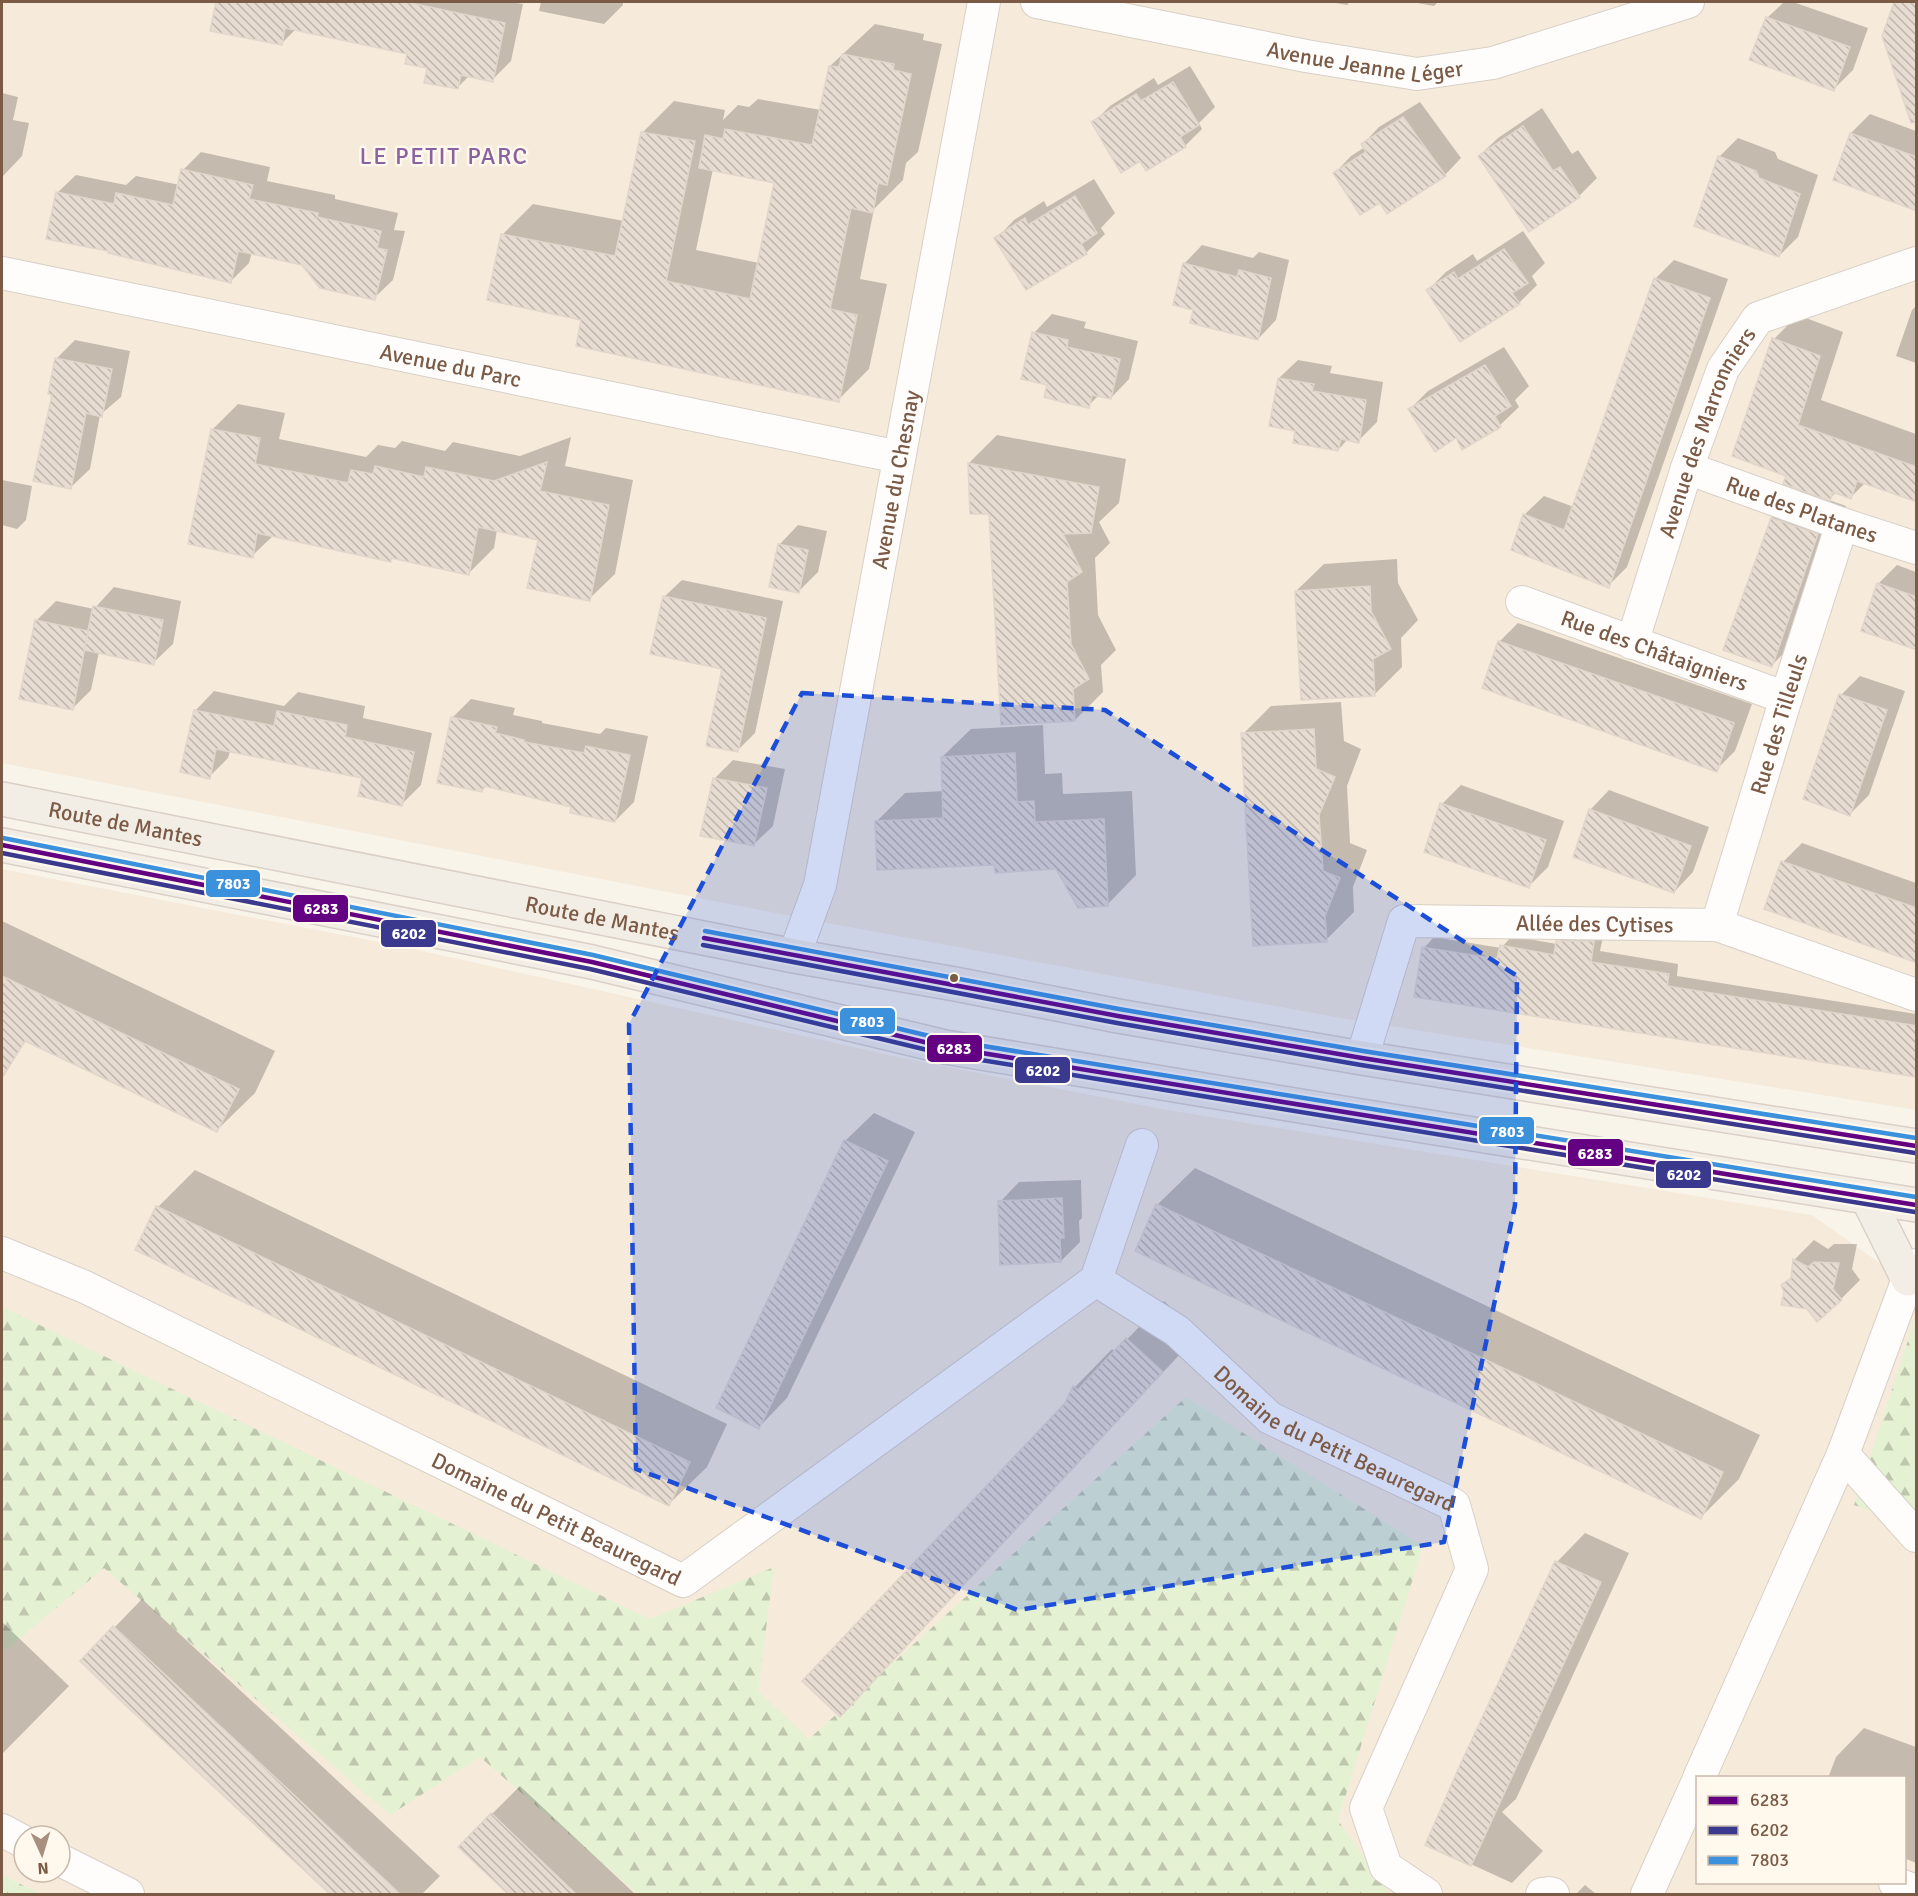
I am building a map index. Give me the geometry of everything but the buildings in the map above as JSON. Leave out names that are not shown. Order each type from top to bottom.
[{"type":"main road","name":"Route de Mantes","points":[[2,799],[794,956],[1118,1016],[1362,1058],[1917,1146]]},
{"type":"main road","name":"Route de Mantes","points":[[2,845],[592,962],[945,1047],[1917,1205]]},
{"type":"main road","points":[[1867,1197],[1912,1272]]},
{"type":"street","name":"Avenue du Chesnay","points":[[794,956],[820,885],[984,2]]},
{"type":"street","name":"Avenue Jeanne Léger","points":[[1037,2],[1306,56],[1417,74],[1493,63],[1688,2]]},
{"type":"street","name":"Avenue des Marronniers","points":[[1632,643],[1686,468],[1723,369],[1758,318],[1917,262]]},
{"type":"street","name":"Avenue du Parc","points":[[2,273],[901,445]]},
{"type":"street","name":"Rue des Platanes","points":[[1686,468],[1842,524],[1917,548]]},
{"type":"street","name":"Rue des Tilleuls","points":[[1717,925],[1842,524]]},
{"type":"street","name":"Rue des Châtaigniers","points":[[1522,602],[1786,698]]},
{"type":"street","name":"Allée des Cytises","points":[[1362,1058],[1404,921],[1717,925],[1917,995]]},
{"type":"street","points":[[1096,1280],[1142,1145]]},
{"type":"street","name":"Domaine du Petit Beauregard","points":[[2,1253],[85,1287],[683,1581],[1096,1280],[1177,1331],[1270,1418],[1454,1505],[1472,1569],[1366,1808],[1386,1867],[1426,1894]]},
{"type":"street","points":[[1699,1776],[1843,1454],[1912,1272]]},
{"type":"street","points":[[1843,1454],[1917,1536]]},
{"type":"street","points":[[1647,1894],[1696,1784]]},
{"type":"street","points":[[72,1866],[128,1894]]},
{"type":"street","points":[[1900,1884],[1917,1891]]},
{"type":"street","points":[[1542,1894],[1553,1894]]},
{"type":"highlighted area","points":[[802,693],[1105,710],[1517,976],[1515,1205],[1444,1542],[1018,1610],[636,1469],[629,1024]]},
{"type":"shaded area","points":[[2,2],[1916,2],[1916,1110],[1340,1018],[822,922],[2,763]]},
{"type":"shaded area","points":[[2,869],[400,946],[907,1059],[1162,1109],[1812,1215],[1881,1264],[1888,1276],[1916,1289],[1916,1894],[41,1894],[20,1884],[72,1884],[72,1824],[12,1824],[12,1880],[2,1875]]},
{"type":"green space","points":[[2,1307],[650,1619],[774,1567],[758,1691],[809,1739],[1186,1397],[1423,1546],[1338,1820],[1389,1894],[638,1894],[480,1757],[390,1815],[104,1568],[6,1650],[2,1646]]},
{"type":"green space","points":[[1916,1316],[1916,1528],[1854,1505]]},
{"type":"green space","points":[[2,1875],[12,1880],[12,1884],[20,1884],[41,1894],[2,1894]]},
{"type":"transit line","name":"7803","points":[[3,838],[593,955],[946,1040],[1916,1197]]},
{"type":"transit line","name":"6283","points":[[2,845],[592,962],[945,1047],[1916,1205]]},
{"type":"transit line","name":"6202","points":[[2,853],[590,969],[944,1054],[1915,1212]]},
{"type":"transit line","name":"7803","points":[[705,931],[1119,1009],[1363,1051],[1916,1138]]},
{"type":"transit line","name":"6283","points":[[704,938],[1118,1016],[1362,1058],[1916,1146]]},
{"type":"transit line","name":"6202","points":[[703,945],[1117,1023],[1361,1065],[1915,1153]]},
{"type":"district","name":"LE PETIT PARC","points":[[444,156]]}]
